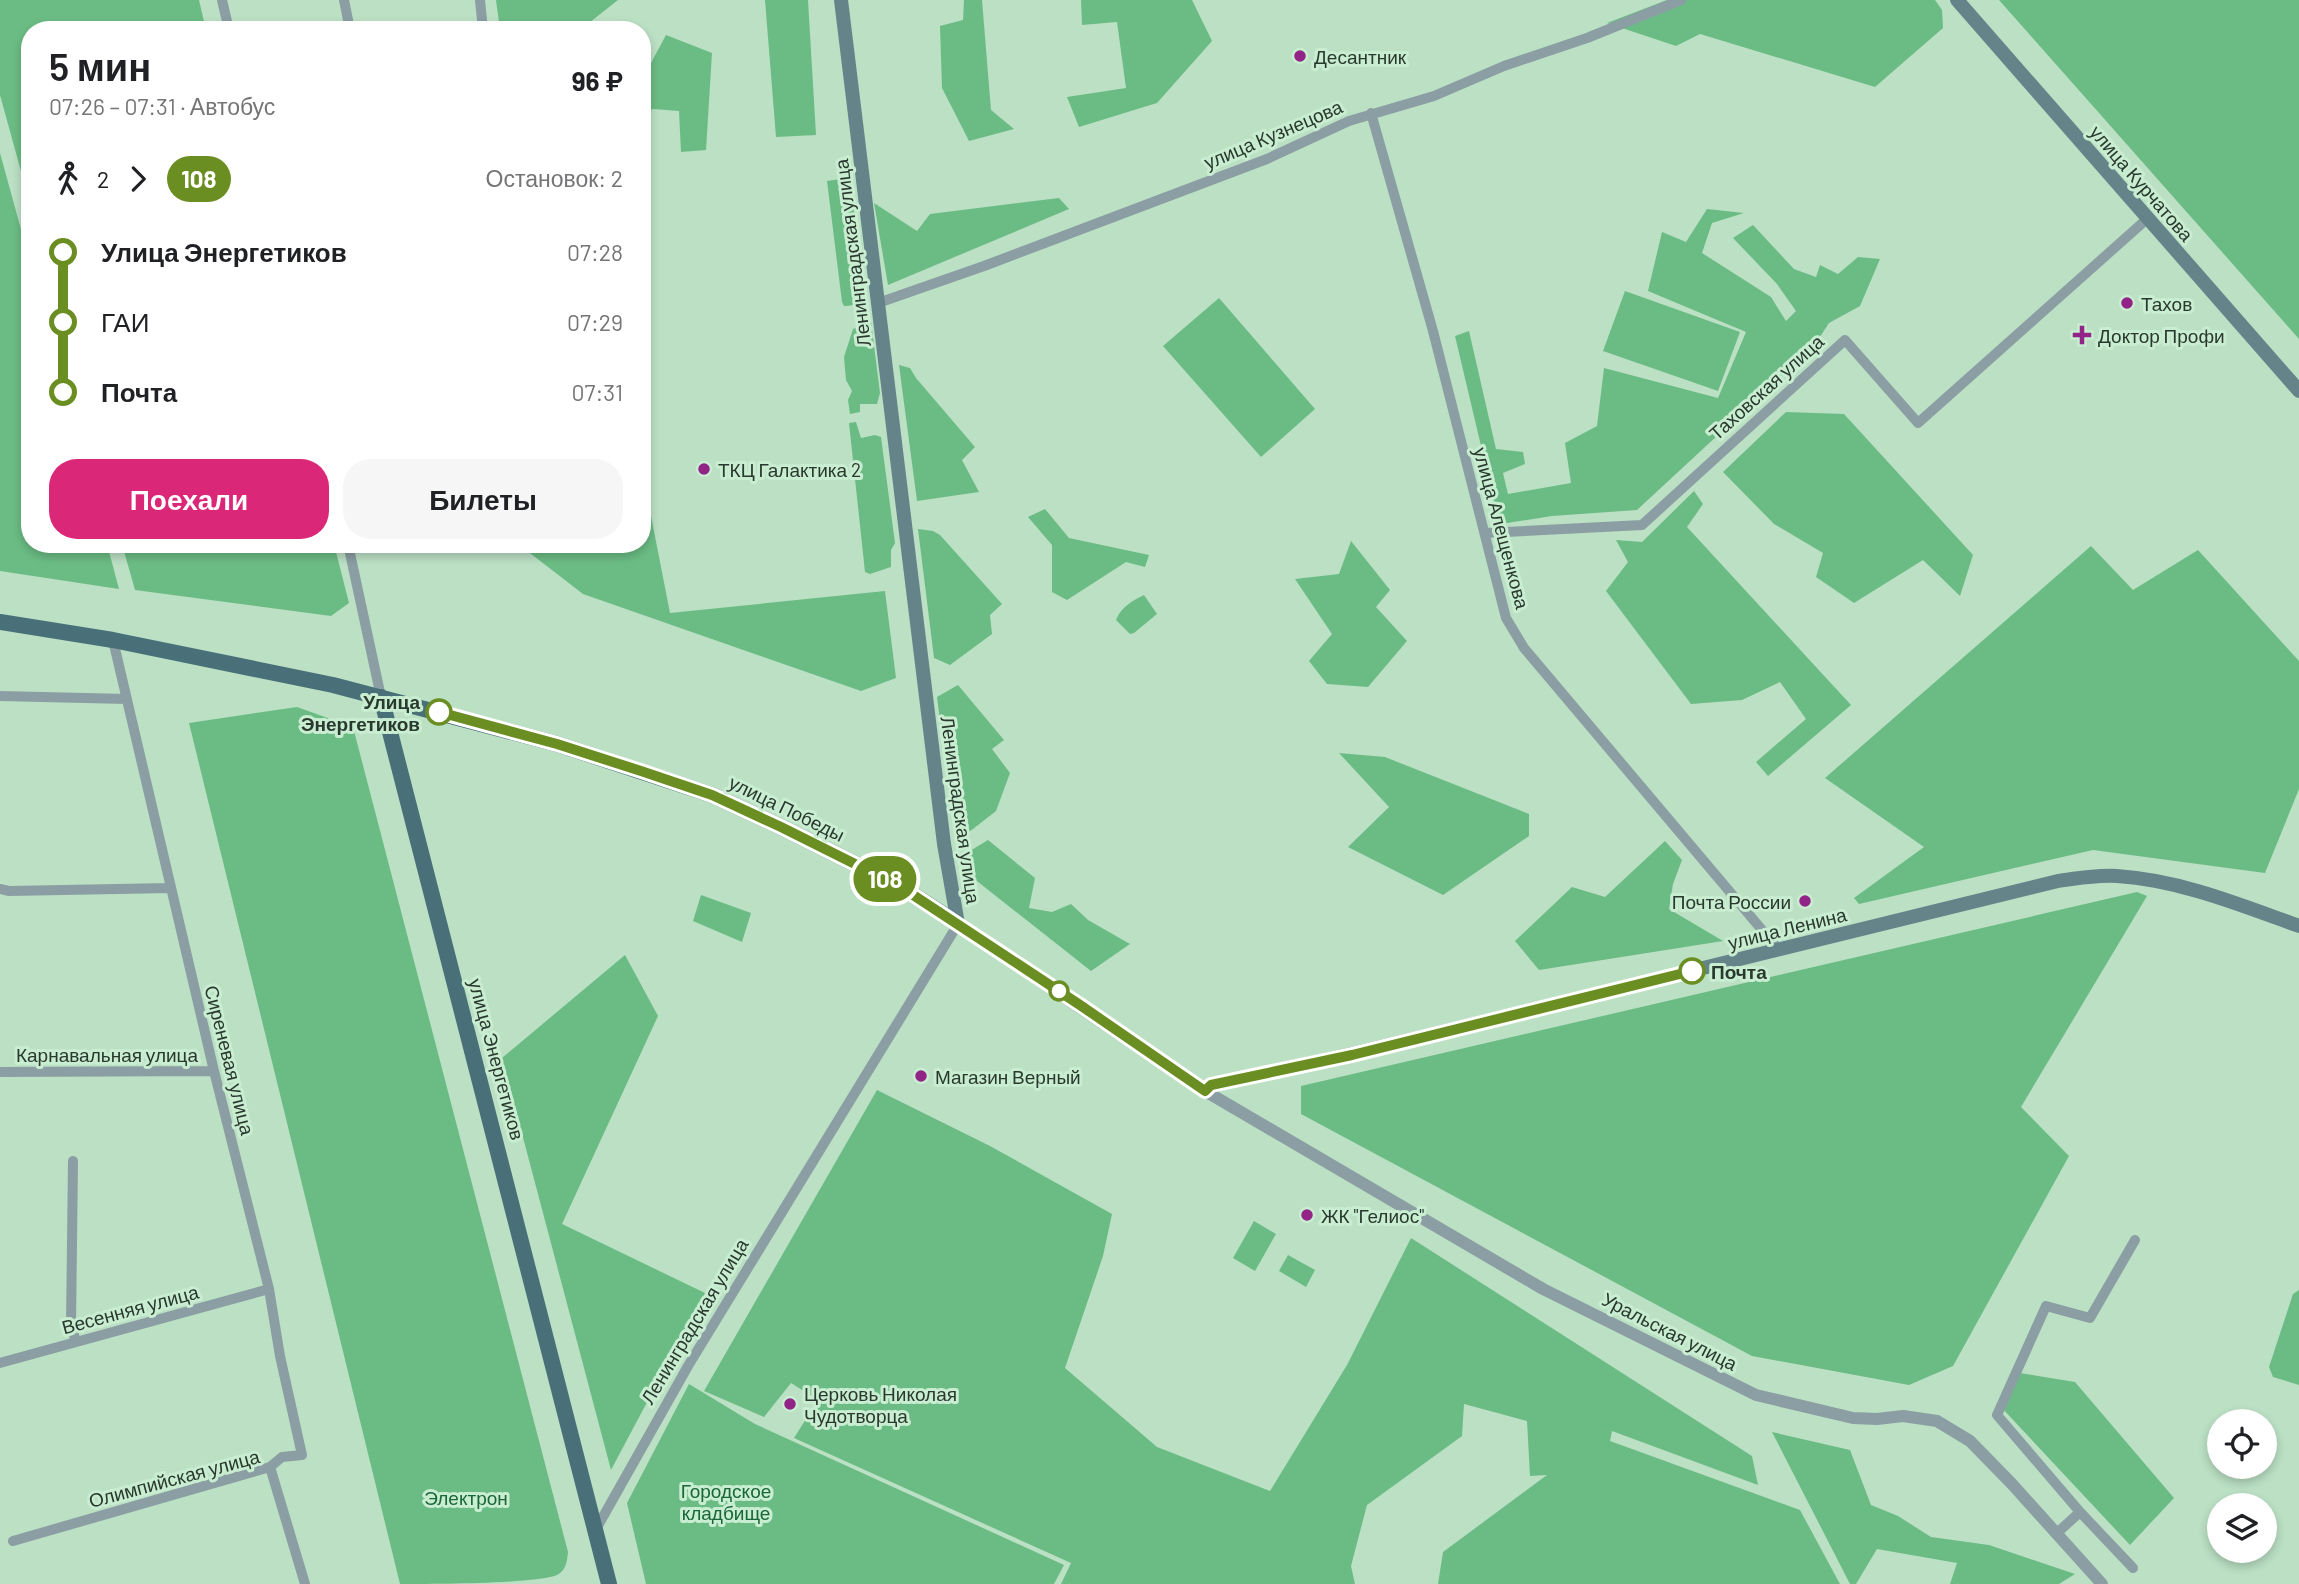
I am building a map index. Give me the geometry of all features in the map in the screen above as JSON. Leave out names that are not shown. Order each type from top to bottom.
[{"type":"main road","name":"Ленинградская улица","points":[[841,0],[942,831],[958,924]]},
{"type":"main road","name":"улица Курчатова","points":[[1957,0],[2299,391]]},
{"type":"main road","name":"улица Победы","points":[[0,622],[113,640],[381,697],[557,744],[712,795],[901,887],[1205,1091]]},
{"type":"main road","name":"улица Энергетиков","points":[[381,697],[609,1584]]},
{"type":"main road","name":"улица Ленина","points":[[1205,1091],[1211,1085],[1352,1055],[2058,881],[2090,876],[2116,876],[2169,884],[2299,926]]},
{"type":"street","points":[[222,0],[227,21]]},
{"type":"street","points":[[344,0],[348,21]]},
{"type":"street","points":[[480,0],[482,21]]},
{"type":"street","name":"улица Кузнецова","points":[[878,303],[1267,159],[1349,121],[1434,96],[1504,66],[1587,38],[1681,0]]},
{"type":"street","name":"улица Алещенкова","points":[[1371,113],[1433,331],[1506,618],[1524,648],[1779,950]]},
{"type":"street","name":"Таховская улица","points":[[1485,533],[1642,525],[1845,340],[1918,423],[2148,218]]},
{"type":"street","name":"улица Энергетиков","points":[[350,553],[381,697]]},
{"type":"street","name":"Сиреневая улица","points":[[113,640],[214,1071],[269,1289],[280,1356],[302,1455],[282,1457],[270,1467]]},
{"type":"street","points":[[0,696],[127,699]]},
{"type":"street","points":[[0,889],[171,888]]},
{"type":"street","name":"Ленинградская улица","points":[[595,1531],[688,1366],[958,924]]},
{"type":"street","name":"Карнавальная улица","points":[[0,1072],[214,1071]]},
{"type":"street","name":"Уральская улица","points":[[1205,1091],[1544,1289],[1756,1395],[1853,1418],[1903,1416],[1937,1421],[1970,1441],[2102,1584]]},
{"type":"street","points":[[73,1161],[71,1325],[76,1342]]},
{"type":"street","points":[[2133,1568],[1997,1415],[2046,1306],[2090,1318],[2135,1240]]},
{"type":"street","name":"Весенняя улица","points":[[0,1363],[269,1289]]},
{"type":"street","name":"Олимпийская улица","points":[[13,1541],[270,1467],[304,1584]]},
{"type":"street","points":[[2057,1534],[2081,1512]]},
{"type":"green space","points":[[0,0],[199,0],[204,21],[21,21],[21,171],[0,95]]},
{"type":"green space","points":[[496,0],[618,0],[591,21],[499,21]]},
{"type":"green space","points":[[765,0],[808,0],[816,135],[776,137]]},
{"type":"green space","points":[[964,0],[982,0],[991,110],[1014,129],[969,141],[942,88],[940,26],[963,20]]},
{"type":"green space","points":[[1081,0],[1192,0],[1212,41],[1157,103],[1079,127],[1067,97],[1126,88],[1117,22],[1082,25]]},
{"type":"green space","points":[[1667,0],[1935,0],[1942,10],[1943,28],[1875,87],[1700,34],[1676,46],[1607,23]]},
{"type":"green space","points":[[1999,0],[2299,0],[2299,339]]},
{"type":"green space","points":[[666,35],[712,53],[706,150],[681,152],[679,111],[651,110],[651,63]]},
{"type":"green space","points":[[0,153],[21,229],[21,553],[109,553],[119,589],[0,571]]},
{"type":"green space","points":[[848,178],[851,182],[864,295],[856,304],[844,306],[827,181]]},
{"type":"green space","points":[[1059,198],[1069,209],[888,285],[874,203],[917,231],[930,214]]},
{"type":"green space","points":[[1707,209],[1744,213],[1712,223],[1702,253],[1771,297],[1786,321],[1796,311],[1777,284],[1733,238],[1753,225],[1794,269],[1816,277],[1820,265],[1838,274],[1858,257],[1880,259],[1860,306],[1829,323],[1814,346],[1637,510],[1552,516],[1495,525],[1499,522],[1455,336],[1469,331],[1496,449],[1523,452],[1525,464],[1503,473],[1508,494],[1571,483],[1565,443],[1597,426],[1604,368],[1718,398],[1746,332],[1648,291],[1662,232],[1686,242]]},
{"type":"green space","points":[[1625,291],[1740,332],[1718,391],[1603,351]]},
{"type":"green space","points":[[1219,298],[1315,409],[1261,457],[1163,346]]},
{"type":"green space","points":[[871,322],[880,393],[877,404],[860,404],[860,412],[850,414],[848,400],[852,391],[846,380],[844,357],[853,329]]},
{"type":"green space","points":[[899,365],[910,368],[975,447],[962,460],[979,492],[917,501]]},
{"type":"green space","points":[[1786,412],[1844,414],[1973,555],[1960,596],[1923,560],[1854,603],[1816,577],[1823,553],[1774,524],[1723,472]]},
{"type":"green space","points":[[856,422],[861,438],[875,435],[881,437],[895,543],[891,550],[891,567],[870,574],[865,572],[849,423]]},
{"type":"green space","points":[[1694,491],[1703,504],[1687,527],[1851,705],[1768,776],[1756,762],[1806,719],[1780,682],[1742,700],[1691,704],[1606,591],[1628,562],[1616,540],[1642,542]]},
{"type":"green space","points":[[1045,509],[1069,538],[1149,555],[1145,567],[1126,562],[1067,600],[1052,592],[1052,545],[1028,517]]},
{"type":"green space","points":[[651,516],[670,613],[885,591],[896,678],[861,691],[583,594],[530,553],[651,553]]},
{"type":"green space","points":[[918,529],[940,535],[1002,604],[990,615],[992,634],[950,665],[934,658]]},
{"type":"green space","points":[[1351,541],[1390,590],[1376,607],[1407,641],[1368,687],[1327,684],[1309,661],[1332,634],[1295,579],[1339,574]]},
{"type":"green space","points":[[2091,546],[2133,590],[2198,550],[2299,661],[2299,789],[2265,873],[2093,850],[1859,904],[1854,898],[1924,847],[1825,778]]},
{"type":"green space","points":[[125,553],[336,553],[349,603],[331,616],[135,590]]},
{"type":"green space","points":[[1144,595],[1157,614],[1130,634],[1116,620],[1124,608]]},
{"type":"green space","points":[[958,685],[1004,740],[992,749],[1010,773],[996,811],[964,836],[954,831],[937,697]]},
{"type":"green space","name":"Электрон","points":[[297,707],[353,727],[568,1552],[564,1568],[557,1575],[505,1582],[400,1584],[189,723]]},
{"type":"green space","points":[[1339,753],[1385,757],[1529,814],[1529,836],[1443,895],[1348,847],[1389,807]]},
{"type":"green space","points":[[988,840],[1035,878],[1029,908],[1052,912],[1071,904],[1088,920],[1130,944],[1091,971],[968,874],[965,854]]},
{"type":"green space","points":[[1665,841],[1682,860],[1673,884],[1669,909],[1723,941],[1539,970],[1515,941],[1572,887],[1605,897]]},
{"type":"green space","points":[[2137,892],[2147,896],[2021,1107],[2069,1156],[1953,1366],[1909,1385],[1752,1356],[1301,1114],[1301,1086]]},
{"type":"green space","points":[[701,895],[751,913],[742,942],[693,921]]},
{"type":"green space","points":[[625,955],[658,1016],[562,1224],[705,1293],[611,1470],[502,1058]]},
{"type":"green space","points":[[877,1090],[990,1146],[1112,1214],[1103,1256],[1065,1368],[1157,1447],[1270,1491],[1347,1365],[1411,1238],[1752,1456],[1758,1485],[1612,1431],[1610,1441],[1800,1510],[1840,1584],[1438,1584],[1443,1552],[1547,1475],[1530,1476],[1527,1421],[1464,1404],[1462,1436],[1367,1505],[1351,1566],[1355,1584],[1061,1584],[1071,1563],[794,1438],[818,1400],[791,1383],[764,1417],[704,1391]]},
{"type":"green space","points":[[1254,1221],[1276,1234],[1255,1271],[1233,1258]]},
{"type":"green space","points":[[1288,1255],[1315,1270],[1306,1287],[1279,1271]]},
{"type":"green space","points":[[2299,1290],[2299,1385],[2273,1377],[2269,1367],[2293,1294]]},
{"type":"green space","points":[[2020,1373],[2075,1382],[2174,1498],[2130,1545],[2000,1406]]},
{"type":"green space","name":"Городское кладбище","points":[[689,1384],[755,1424],[1064,1565],[1054,1584],[646,1584],[627,1503]]},
{"type":"green space","points":[[1772,1432],[1850,1450],[1871,1505],[1898,1516],[1931,1537],[1989,1545],[2075,1574],[2059,1584],[1950,1584],[1957,1563],[1877,1549],[1856,1584],[1850,1584]]},
{"type":"bus line","name":"108","points":[[439,712],[557,744],[641,771],[712,795],[781,827],[901,887],[1205,1091],[1211,1085],[1352,1055],[1692,971]]},
{"type":"place","name":"Десантник","points":[[1300,56]]},
{"type":"place","name":"Тахов","points":[[2127,303]]},
{"type":"place","name":"Доктор Профи","points":[[2082,335]]},
{"type":"place","name":"ТКЦ Галактика 2","points":[[704,469]]},
{"type":"place","name":"Улица Энергетиков","points":[[439,712]]},
{"type":"place","name":"Почта России","points":[[1805,901]]},
{"type":"place","name":"Почта","points":[[1692,971]]},
{"type":"place","name":"Магазин Верный","points":[[921,1076]]},
{"type":"place","name":"ЖК \"Гелиос\"","points":[[1307,1215]]},
{"type":"place","name":"Церковь Николая Чудотворца","points":[[790,1404]]}]
